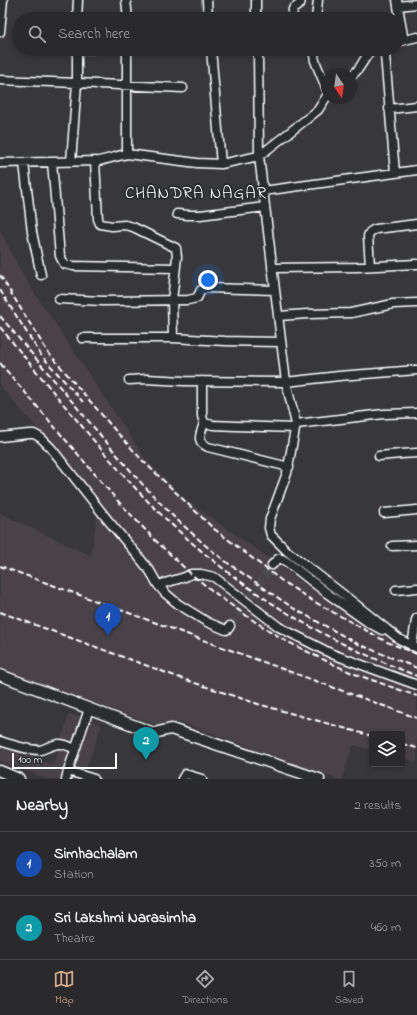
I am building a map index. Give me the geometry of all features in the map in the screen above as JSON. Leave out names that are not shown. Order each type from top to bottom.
[{"type":"main road","points":[[1,678],[154,733],[171,729],[319,779]]},
{"type":"main road","points":[[0,771],[19,779]]},
{"type":"main road","points":[[0,777],[5,779]]},
{"type":"street","points":[[0,32],[3,0]]},
{"type":"street","points":[[78,0],[78,12]]},
{"type":"street","points":[[126,0],[127,12]]},
{"type":"street","points":[[207,0],[208,12]]},
{"type":"street","points":[[256,0],[256,12]]},
{"type":"street","points":[[293,12],[294,7],[300,4],[301,0]]},
{"type":"street","points":[[317,12],[318,0]]},
{"type":"street","points":[[398,3],[417,4]]},
{"type":"street","points":[[405,40],[417,37]]},
{"type":"street","points":[[71,162],[77,83],[77,56]]},
{"type":"street","points":[[127,56],[127,154]]},
{"type":"street","points":[[212,56],[221,164]]},
{"type":"street","points":[[258,56],[259,156],[286,382],[296,426],[287,474],[270,519],[269,528],[271,534],[287,551],[399,639]]},
{"type":"street","points":[[314,56],[321,76]]},
{"type":"street","points":[[357,73],[366,56]]},
{"type":"street","points":[[385,56],[395,173]]},
{"type":"street","points":[[0,80],[183,88]]},
{"type":"street","points":[[0,163],[95,161],[106,160],[118,155],[127,154],[197,163],[221,164],[259,156],[318,110],[322,104]]},
{"type":"street","points":[[389,109],[417,106]]},
{"type":"street","points":[[95,161],[98,219],[100,224],[133,227],[176,248],[177,257],[172,300],[174,338]]},
{"type":"street","points":[[52,162],[60,256],[64,264],[74,266],[175,268]]},
{"type":"street","points":[[24,163],[32,232],[41,275]]},
{"type":"street","points":[[263,191],[417,170]]},
{"type":"street","points":[[177,214],[200,215],[265,207]]},
{"type":"street","points":[[370,266],[368,236],[371,231],[376,229],[417,224]]},
{"type":"street","points":[[272,268],[417,264]]},
{"type":"street","points":[[59,299],[191,300],[197,298],[201,290],[208,288],[275,290]]},
{"type":"street","points":[[278,316],[351,313],[393,304],[417,303]]},
{"type":"street","points":[[82,338],[174,338],[281,342]]},
{"type":"street","points":[[129,380],[146,379],[286,382],[417,370]]},
{"type":"street","points":[[202,381],[202,416],[204,423],[200,437],[203,444],[208,447],[288,466]]},
{"type":"street","points":[[204,423],[236,426],[296,426],[384,414],[417,413]]},
{"type":"street","points":[[0,437],[34,434],[41,438],[52,448],[98,508],[150,571],[158,585],[178,604],[207,622],[226,630],[230,626]]},
{"type":"street","points":[[379,456],[417,454]]},
{"type":"street","points":[[384,513],[417,510]]},
{"type":"street","points":[[392,546],[417,545]]},
{"type":"street","points":[[272,565],[278,559],[282,559],[369,623],[415,647],[417,618]]},
{"type":"street","points":[[158,585],[191,574],[201,574],[214,577],[279,627],[332,654],[417,686]]},
{"type":"street","points":[[396,590],[417,588]]},
{"type":"street","points":[[89,709],[67,775],[94,779]]},
{"type":"street","points":[[0,741],[38,750],[57,744],[63,744],[76,749]]},
{"type":"street","points":[[182,779],[185,774],[197,778]]},
{"type":"shaded area","points":[[0,230],[22,274],[147,461],[185,499],[349,615],[400,643],[417,650],[417,762],[405,759],[405,731],[369,731],[369,749],[353,745],[342,779],[336,779],[180,722],[162,727],[0,669],[0,513],[91,556],[99,499],[0,386]]},
{"type":"shaded area","points":[[69,714],[82,717],[64,779],[47,779],[0,761],[0,745],[53,765]]},
{"type":"shaded area","points":[[92,722],[102,725],[82,779],[72,779],[81,748]]},
{"type":"tunnel","points":[[230,626],[272,565]]},
{"type":"railway","points":[[0,275],[47,351],[142,460],[213,528],[282,581],[313,601],[387,642],[417,654]]},
{"type":"railway","points":[[0,290],[41,355],[83,402]]},
{"type":"railway","points":[[0,316],[144,486],[174,517],[205,545],[229,564],[293,608],[358,644],[417,668]]},
{"type":"railway","points":[[0,327],[134,487],[157,511],[212,560],[258,594],[307,625],[358,651],[417,676]]},
{"type":"railway","points":[[0,363],[117,500],[155,540],[191,574],[224,600],[286,641],[352,673],[417,696]]},
{"type":"railway","points":[[0,566],[417,718]]},
{"type":"railway","points":[[0,612],[186,680],[258,704],[369,735]]},
{"type":"railway","points":[[405,745],[417,748]]},
{"type":"place","name":"Simhachalam","points":[[108,636]]},
{"type":"place","name":"Sri Lakshmi Narasimha","points":[[146,760]]},
{"type":"district","name":"CHANDRA NAGAR","points":[[196,192]]}]
